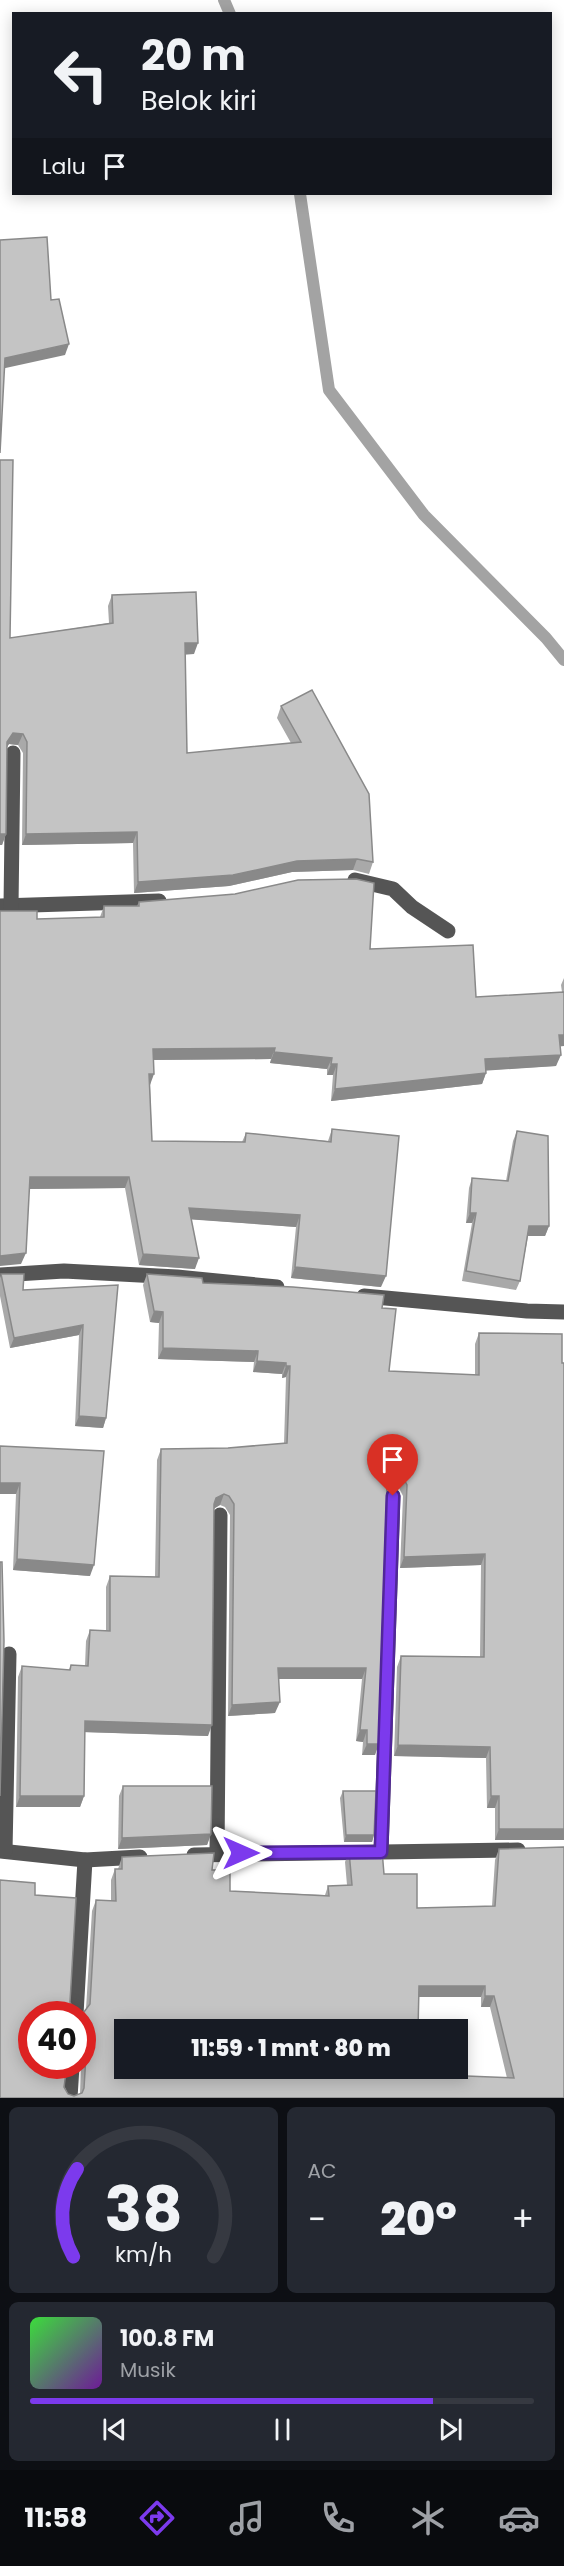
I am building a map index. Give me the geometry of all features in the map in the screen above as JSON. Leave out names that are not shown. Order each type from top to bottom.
[{"type":"street","points":[[13,753],[5,906],[176,900]]},
{"type":"street","points":[[341,880],[353,880],[393,889],[412,908],[448,931]]},
{"type":"street","points":[[0,1275],[64,1271],[177,1277],[292,1289]]},
{"type":"street","points":[[350,1295],[527,1311],[564,1312]]},
{"type":"street","points":[[381,1852],[393,1496]]},
{"type":"street","points":[[217,1854],[220,1515]]},
{"type":"street","points":[[9,1654],[2,1851],[85,1860],[151,1857]]},
{"type":"street","points":[[184,1855],[530,1850]]},
{"type":"street","points":[[77,2001],[85,1860]]},
{"type":"street","points":[[70,2098],[71,2079]]},
{"type":"building","points":[[47,237],[51,300],[59,299],[69,344],[5,358],[0,453],[0,240]]},
{"type":"building","points":[[0,460],[13,460],[10,638],[113,623],[112,595],[196,592],[198,643],[185,643],[187,753],[301,742],[281,706],[312,690],[369,794],[373,862],[357,859],[297,861],[233,875],[138,882],[137,832],[26,834],[27,742],[23,734],[13,733],[7,742],[6,834],[0,834]]},
{"type":"building","points":[[356,879],[374,883],[370,949],[473,945],[476,997],[564,992],[564,1035],[559,1035],[561,1055],[485,1059],[486,1073],[335,1089],[337,1064],[331,1064],[332,1058],[274,1052],[275,1048],[153,1049],[154,1074],[149,1074],[152,1141],[245,1142],[246,1133],[331,1142],[332,1129],[399,1136],[386,1276],[295,1267],[300,1215],[189,1208],[199,1258],[143,1254],[129,1177],[30,1177],[26,1253],[0,1256],[0,911],[37,911],[37,919],[104,917],[104,906],[139,906],[139,902],[235,894],[298,880]]},
{"type":"building","points":[[517,1131],[548,1136],[549,1226],[529,1226],[520,1281],[466,1271],[476,1213],[470,1213],[472,1178],[508,1181]]},
{"type":"building","points":[[1,1274],[24,1274],[23,1290],[118,1285],[106,1418],[79,1416],[83,1325],[14,1338]]},
{"type":"building","points":[[147,1274],[202,1278],[203,1283],[293,1287],[384,1295],[382,1308],[396,1309],[389,1371],[479,1375],[479,1333],[562,1334],[562,1363],[564,1363],[564,1829],[499,1829],[499,1796],[491,1796],[490,1747],[398,1745],[401,1656],[484,1657],[485,1554],[404,1557],[407,1485],[403,1477],[397,1475],[389,1479],[387,1485],[379,1744],[367,1744],[367,1730],[360,1730],[366,1668],[278,1668],[280,1702],[232,1705],[234,1504],[229,1496],[224,1494],[216,1498],[214,1504],[212,1725],[85,1721],[84,1796],[20,1796],[22,1666],[70,1670],[71,1665],[88,1666],[90,1630],[110,1631],[110,1576],[159,1577],[161,1449],[228,1448],[287,1443],[290,1366],[286,1366],[286,1363],[257,1361],[258,1351],[163,1348],[163,1312],[154,1311]]},
{"type":"building","points":[[0,1446],[104,1451],[94,1565],[17,1559],[20,1483],[0,1483]]},
{"type":"building","points":[[0,1562],[2,1562],[4,1641],[0,1796]]},
{"type":"building","points":[[123,1786],[212,1786],[211,1834],[122,1838]]},
{"type":"building","points":[[343,1791],[376,1791],[374,1835],[346,1835]]},
{"type":"building","points":[[564,1847],[564,2098],[0,2098],[0,1880],[35,1883],[35,1895],[76,1898],[70,2001],[18,2001],[18,2079],[65,2079],[64,2087],[68,2094],[74,2096],[82,2093],[85,2079],[96,2079],[96,2001],[90,2001],[96,1900],[116,1901],[115,1869],[122,1869],[122,1857],[214,1853],[212,1870],[230,1870],[230,1891],[329,1896],[328,1886],[352,1885],[349,1851],[382,1850],[384,1874],[417,1874],[417,1908],[495,1906],[499,1849]]},
{"type":"waterway","points":[[224,0],[229,12]]},
{"type":"waterway","points":[[300,195],[329,390],[424,515],[546,638],[564,660]]},
{"type":"route","points":[[241,1853],[381,1852],[393,1496]]}]
